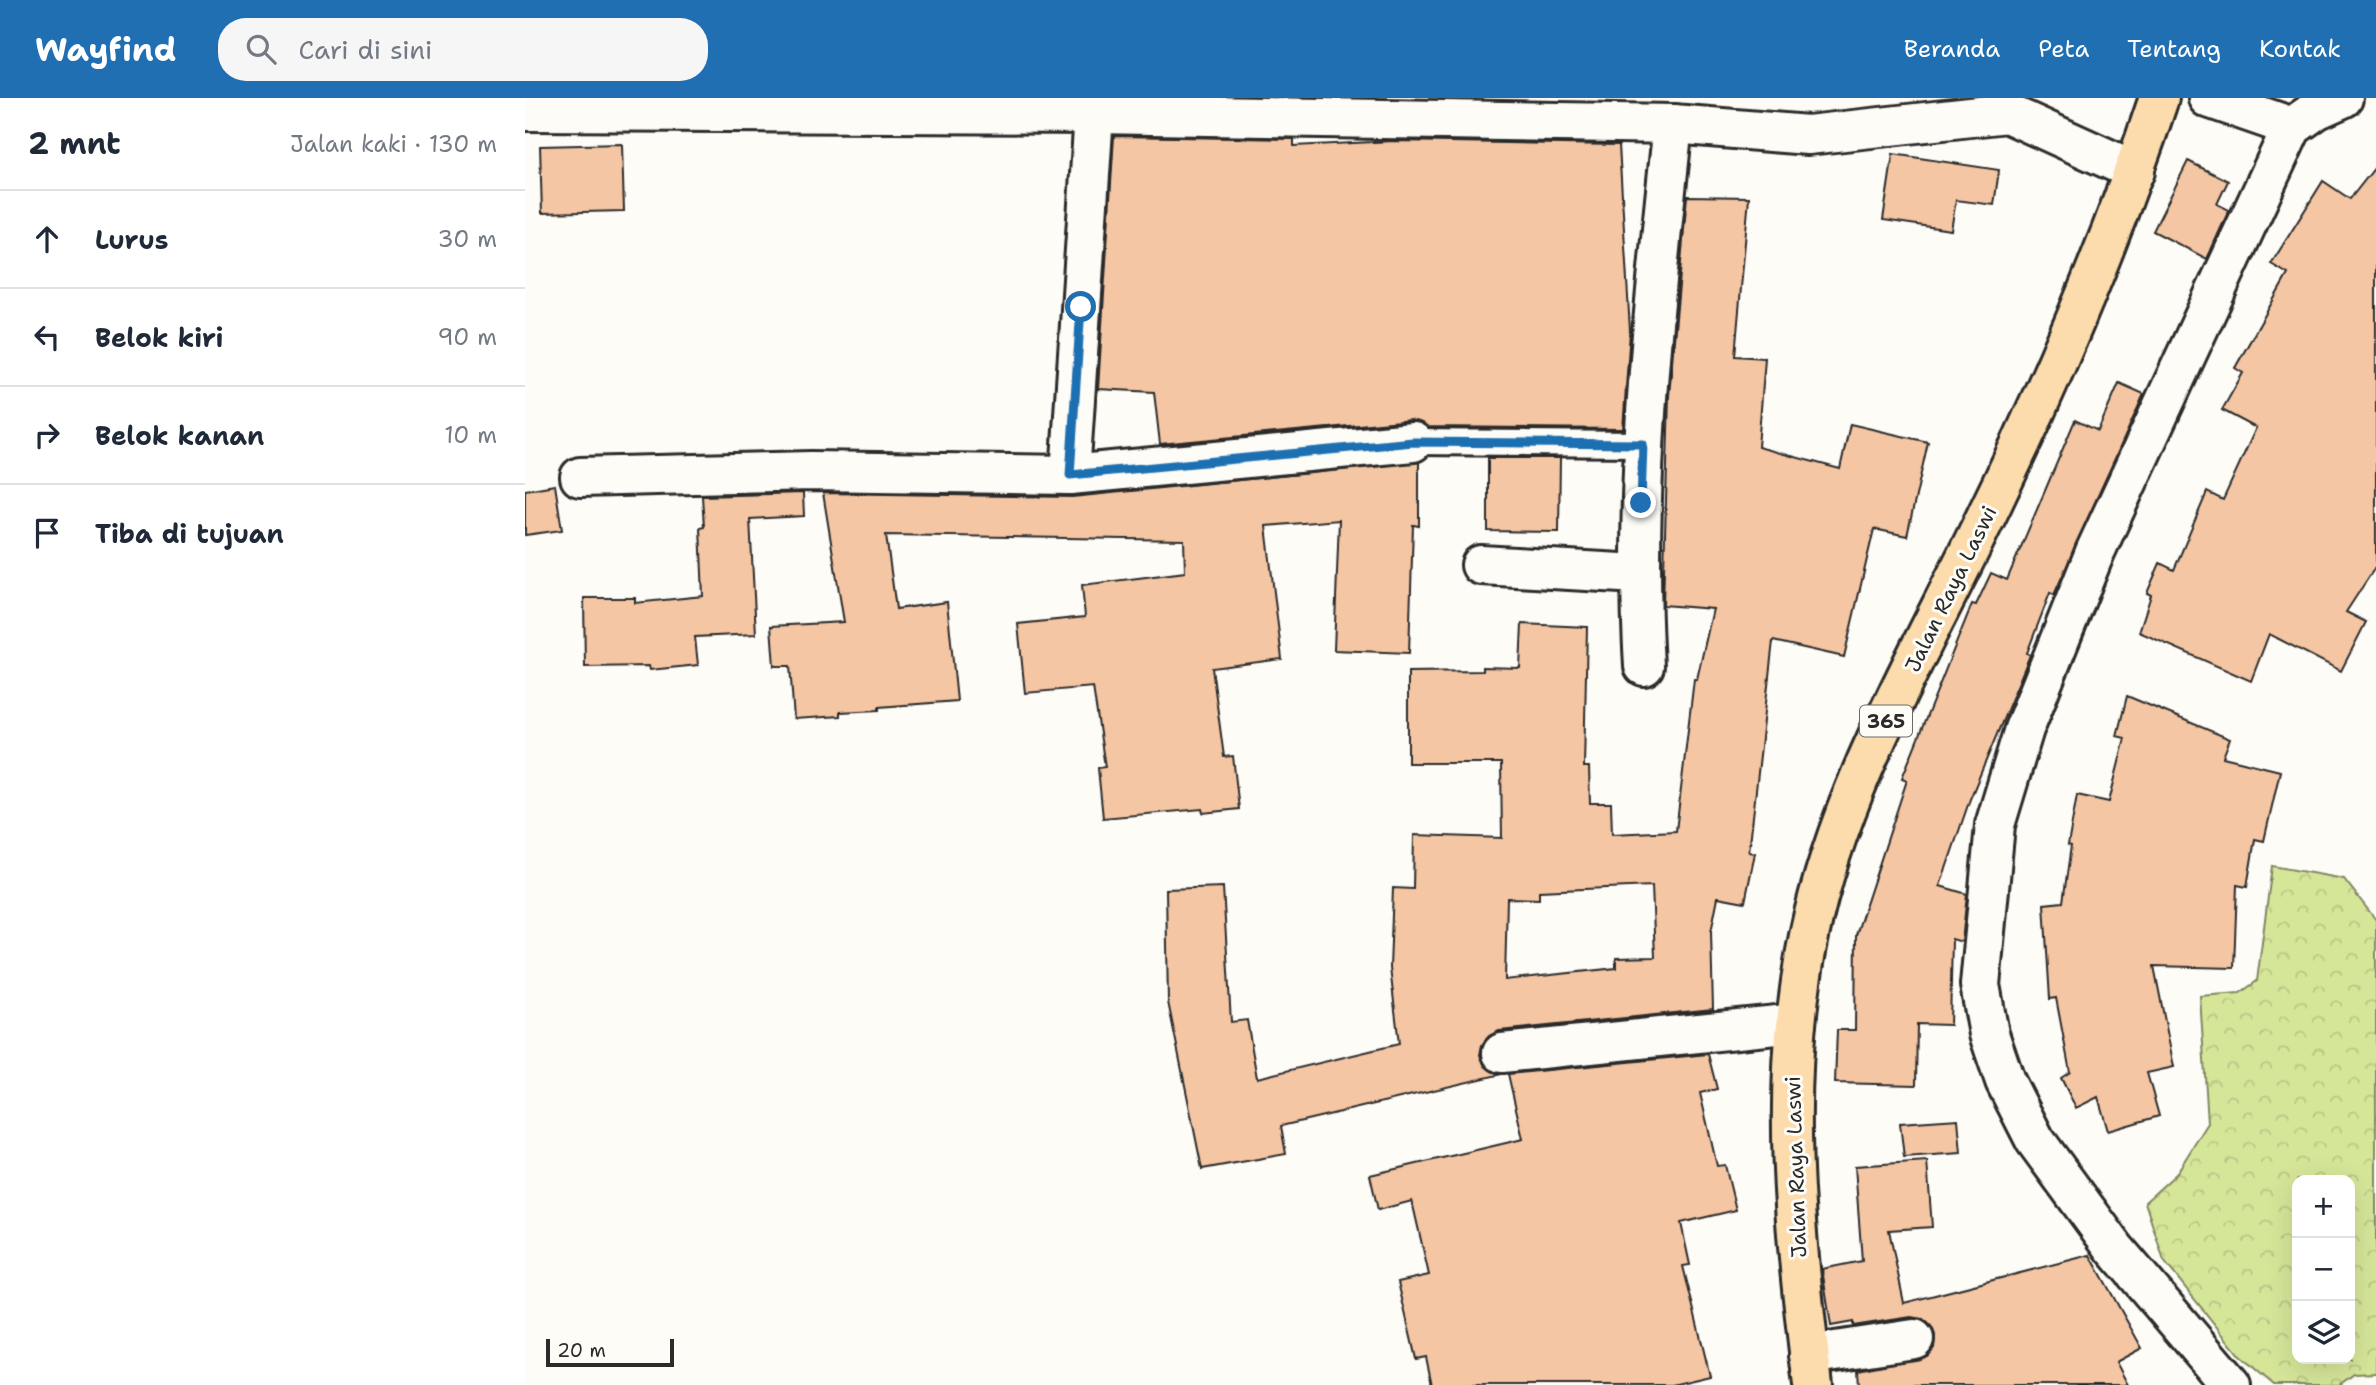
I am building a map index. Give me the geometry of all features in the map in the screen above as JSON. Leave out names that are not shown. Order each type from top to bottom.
[{"type":"main road","name":"Jalan Raya Laswi","points":[[1811,1370],[1801,1283],[1790,1089],[1796,1023],[1809,936],[1832,848],[1868,759],[2028,431],[2135,171],[2159,98]]},
{"type":"street","points":[[2208,98],[2292,127]]},
{"type":"street","points":[[2231,1385],[2115,1249],[2035,1140],[2005,1081],[1989,1034],[1980,985],[1995,825],[2024,729],[2095,552],[2292,127],[2316,110],[2343,98]]},
{"type":"street","points":[[525,111],[980,107],[1094,114],[1485,110],[1808,135],[2007,113],[2135,171]]},
{"type":"street","points":[[1070,475],[1094,114]]},
{"type":"street","points":[[1644,666],[1639,574],[1643,444],[1672,124]]},
{"type":"street","points":[[580,477],[811,471],[1070,475],[1413,442]]},
{"type":"street","points":[[1481,565],[1639,574]]},
{"type":"street","points":[[1502,1053],[1796,1023]]},
{"type":"street","points":[[1811,1370],[1914,1339]]},
{"type":"lane","points":[[1413,442],[1643,444]]},
{"type":"green space","points":[[2272,866],[2344,879],[2376,920],[2376,1373],[2354,1374],[2339,1385],[2274,1385],[2240,1356],[2164,1261],[2145,1202],[2176,1174],[2208,1123],[2200,996],[2240,993],[2257,981]]},
{"type":"building","points":[[1114,136],[1294,139],[1294,146],[1394,141],[1619,145],[1630,331],[1623,429],[1428,427],[1411,420],[1160,444],[1154,392],[1098,389]]},
{"type":"building","points":[[622,144],[624,211],[542,213],[540,146]]},
{"type":"building","points":[[1893,154],[1999,170],[1994,205],[1956,200],[1951,230],[1883,220]]},
{"type":"building","points":[[2188,161],[2228,181],[2217,204],[2229,210],[2207,259],[2153,231]]},
{"type":"building","points":[[2376,166],[2376,566],[2346,612],[2366,622],[2341,671],[2269,634],[2251,681],[2139,632],[2151,595],[2147,593],[2160,563],[2174,570],[2207,492],[2223,500],[2256,428],[2222,410],[2243,373],[2235,368],[2288,274],[2271,264],[2323,181],[2350,199]]},
{"type":"building","points":[[1687,196],[1749,197],[1735,356],[1765,358],[1758,447],[1840,469],[1850,424],[1928,442],[1907,536],[1874,529],[1844,657],[1773,641],[1749,852],[1755,853],[1745,902],[1718,897],[1711,932],[1713,1009],[1499,1031],[1489,1036],[1482,1045],[1480,1055],[1485,1066],[1502,1074],[1281,1126],[1286,1154],[1202,1169],[1168,1002],[1166,889],[1223,887],[1231,1022],[1247,1020],[1257,1078],[1399,1044],[1390,968],[1393,888],[1413,889],[1414,835],[1502,838],[1501,763],[1408,763],[1408,672],[1483,671],[1483,667],[1520,668],[1522,624],[1587,627],[1584,767],[1589,767],[1590,803],[1611,803],[1612,834],[1676,831],[1694,679],[1697,679],[1713,609],[1663,605],[1669,396]],"holes":[[[1652,886],[1655,957],[1616,958],[1616,968],[1505,980],[1507,898],[1539,899],[1539,891]]]},
{"type":"building","points":[[2119,383],[2144,394],[2054,595],[2050,593],[2027,653],[2030,655],[1970,799],[1940,886],[1967,894],[1962,942],[1952,939],[1950,1025],[1917,1024],[1916,1085],[1835,1083],[1837,1030],[1855,1030],[1856,935],[1907,780],[1902,778],[1972,604],[1976,605],[1991,573],[2007,580],[2075,420],[2098,431]]},
{"type":"building","points":[[1488,458],[1560,458],[1559,532],[1488,531]]},
{"type":"building","points":[[1419,462],[1419,526],[1413,525],[1409,653],[1334,650],[1339,520],[1266,526],[1282,659],[1212,668],[1224,757],[1233,756],[1239,809],[1203,813],[1202,809],[1103,818],[1098,768],[1105,767],[1093,687],[1025,693],[1018,624],[1085,617],[1082,585],[1185,572],[1184,540],[886,535],[896,609],[947,602],[957,701],[879,707],[879,710],[840,712],[840,716],[794,719],[790,666],[774,666],[771,626],[844,622],[823,493],[1072,497]]},
{"type":"building","points":[[555,485],[562,530],[525,535],[525,490]]},
{"type":"building","points":[[803,493],[804,516],[750,519],[756,634],[695,637],[698,665],[650,670],[649,666],[585,667],[584,598],[635,598],[635,603],[703,596],[700,528],[704,527],[702,496]]},
{"type":"building","points":[[2127,696],[2230,739],[2223,757],[2280,771],[2264,841],[2255,839],[2247,887],[2237,885],[2234,968],[2154,966],[2174,1067],[2147,1073],[2159,1116],[2108,1131],[2098,1097],[2076,1108],[2061,1078],[2070,1072],[2056,998],[2050,999],[2044,904],[2063,902],[2071,846],[2068,845],[2077,795],[2109,802],[2125,738],[2117,736]]},
{"type":"building","points":[[1708,1054],[1717,1089],[1700,1093],[1717,1166],[1725,1165],[1736,1210],[1681,1223],[1690,1265],[1683,1266],[1710,1376],[1672,1385],[1432,1385],[1426,1357],[1416,1359],[1398,1282],[1429,1275],[1412,1201],[1378,1210],[1370,1175],[1523,1139],[1508,1074]]},
{"type":"building","points":[[1958,1119],[1961,1153],[1904,1157],[1900,1123]]},
{"type":"building","points":[[1927,1161],[1932,1227],[1889,1230],[1904,1303],[2090,1255],[2142,1348],[2116,1362],[2128,1385],[1859,1385],[1858,1370],[1927,1356],[1934,1348],[1935,1335],[1931,1326],[1923,1319],[1911,1317],[1853,1326],[1853,1322],[1831,1326],[1822,1269],[1862,1261],[1855,1166]]},
{"type":"route","points":[[1081,307],[1070,475],[1413,442],[1643,444],[1641,503]]}]
